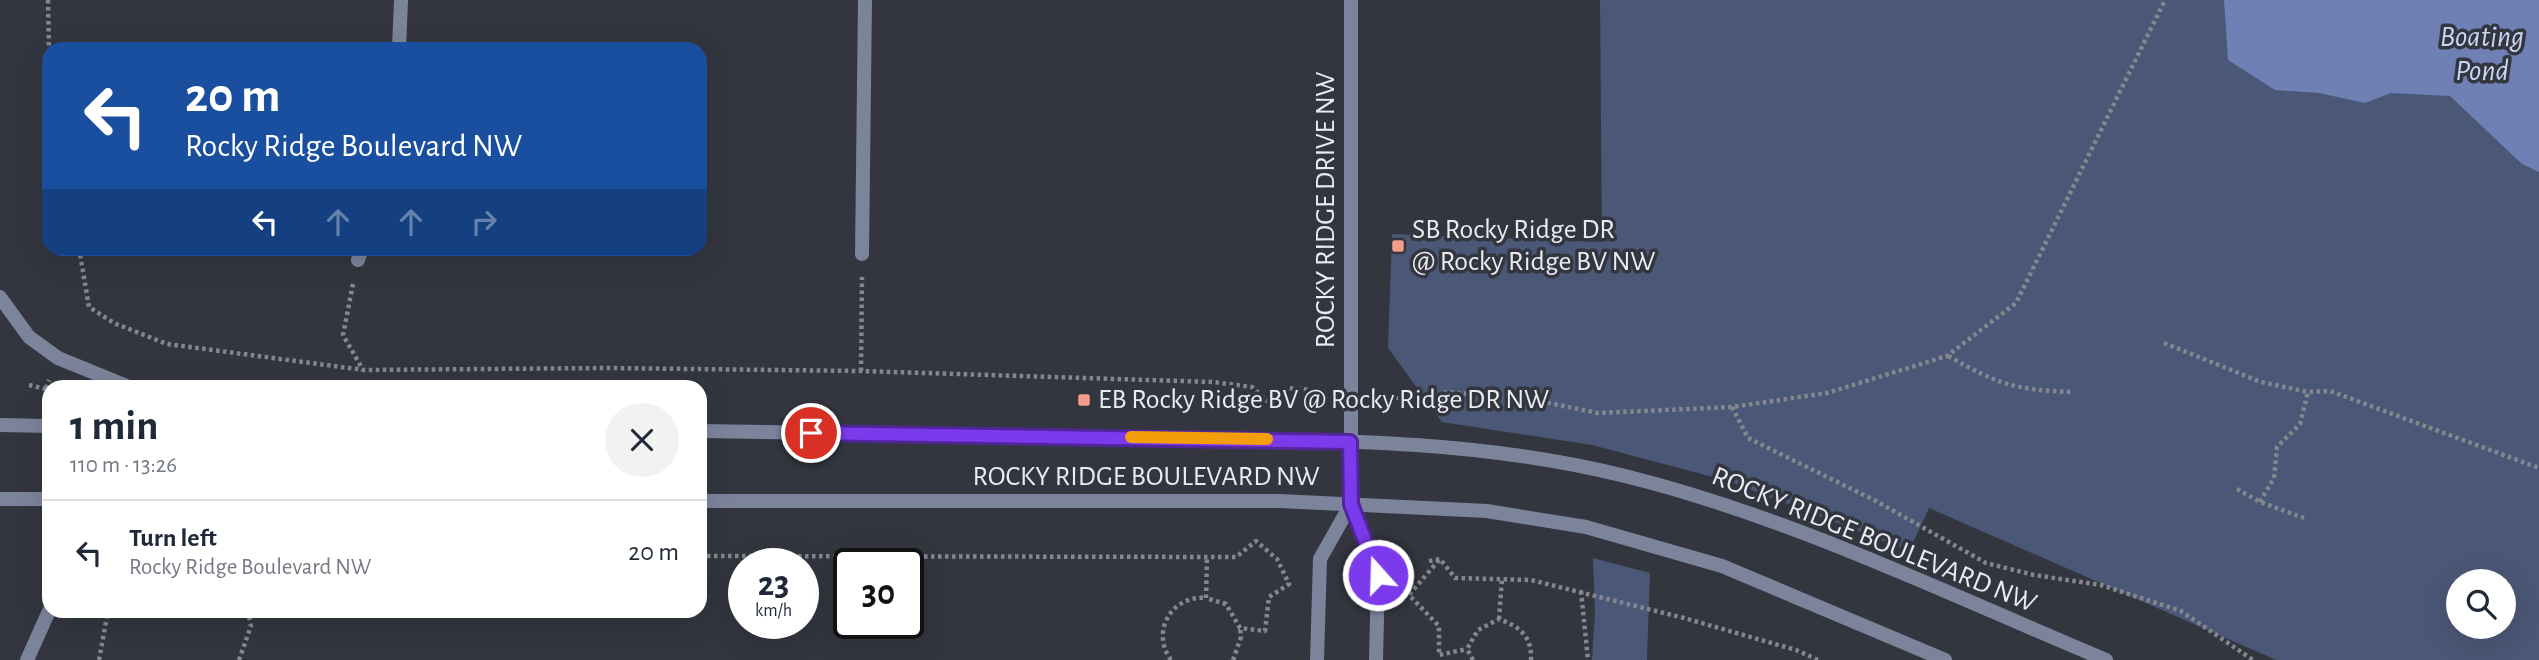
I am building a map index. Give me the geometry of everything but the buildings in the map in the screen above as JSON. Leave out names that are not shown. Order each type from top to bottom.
[{"type":"street","points":[[399,42],[401,0]]},
{"type":"street","points":[[862,254],[865,0]]},
{"type":"street","name":"ROCKY RIDGE DRIVE NW","points":[[1351,0],[1351,504],[1378,575],[1377,660]]},
{"type":"street","points":[[0,297],[29,337],[58,358],[112,380]]},
{"type":"street","points":[[0,425],[42,426]]},
{"type":"street","name":"ROCKY RIDGE BOULEVARD NW","points":[[707,432],[1350,442],[1462,447],[1543,459],[1624,475],[1703,497],[1780,524],[2106,660]]},
{"type":"street","points":[[0,499],[42,499]]},
{"type":"street","name":"ROCKY RIDGE BOULEVARD NW","points":[[707,501],[1280,501],[1487,511],[1586,527],[1722,566],[1945,660]]},
{"type":"street","points":[[1317,660],[1320,559],[1351,504]]},
{"type":"street","points":[[27,660],[46,618]]},
{"type":"path","points":[[48,0],[49,42]]},
{"type":"path","points":[[1423,400],[1437,406],[1446,392],[1463,391],[1529,399],[1598,413],[1732,407],[1827,393],[1947,356],[2016,303],[2165,0]]},
{"type":"path","points":[[861,371],[862,254]]},
{"type":"path","points":[[80,256],[89,307],[114,323],[167,344],[364,370],[608,368],[861,371],[1213,382],[1252,387],[1268,401],[1287,388]]},
{"type":"path","points":[[360,256],[343,335],[364,370]]},
{"type":"path","points":[[2164,343],[2261,382],[2308,392],[2330,391],[2539,468]]},
{"type":"path","points":[[1947,356],[1996,382],[2030,391],[2072,392]]},
{"type":"path","points":[[29,385],[42,388]]},
{"type":"path","points":[[2260,502],[2274,478],[2277,447],[2300,424],[2308,392]]},
{"type":"path","points":[[1732,407],[1748,438],[1876,501],[1986,563],[2034,575],[2101,585],[2181,611],[2253,660]]},
{"type":"path","points":[[2237,489],[2260,502],[2304,518]]},
{"type":"path","points":[[707,556],[1236,557],[1256,541],[1277,559],[1289,584],[1269,597],[1265,631],[1240,628]]},
{"type":"path","points":[[1206,598],[1207,557]]},
{"type":"path","points":[[1429,561],[1440,559]]},
{"type":"path","points":[[1440,559],[1455,578],[1531,580],[1580,591],[1796,650],[1818,660]]},
{"type":"path","points":[[1440,559],[1409,596],[1439,626],[1439,655],[1467,649],[1478,630],[1499,619],[1519,626],[1532,645],[1531,660]]},
{"type":"path","points":[[1499,619],[1502,579]]},
{"type":"path","points":[[1580,591],[1588,660]]},
{"type":"path","points":[[1171,660],[1164,642],[1163,628],[1173,607],[1186,599],[1206,598],[1226,604],[1240,628],[1241,637],[1233,660]]},
{"type":"path","points":[[99,660],[107,618]]},
{"type":"path","points":[[239,660],[251,626],[249,618]]},
{"type":"path","points":[[1467,649],[1473,660]]},
{"type":"shaded area","points":[[1600,0],[2539,0],[2539,660],[2276,660],[1929,508],[1909,551],[1728,481],[1592,445],[1442,422],[1388,348],[1392,234],[1602,242]]},
{"type":"shaded area","points":[[1593,558],[1650,573],[1647,660],[1592,660],[1595,611]]},
{"type":"water","name":"Boating Pond","points":[[2224,0],[2539,0],[2539,172],[2522,164],[2450,96],[2391,93],[2365,103],[2319,93],[2275,90],[2228,60]]},
{"type":"slow traffic","points":[[1131,437],[1267,439]]},
{"type":"place","name":"SB Rocky Ridge DR @ Rocky Ridge BV NW","points":[[1398,246]]},
{"type":"place","name":"EB Rocky Ridge BV @ Rocky Ridge DR NW","points":[[1084,400]]},
{"type":"route","points":[[811,433],[1350,442],[1351,504],[1378,575]]}]
